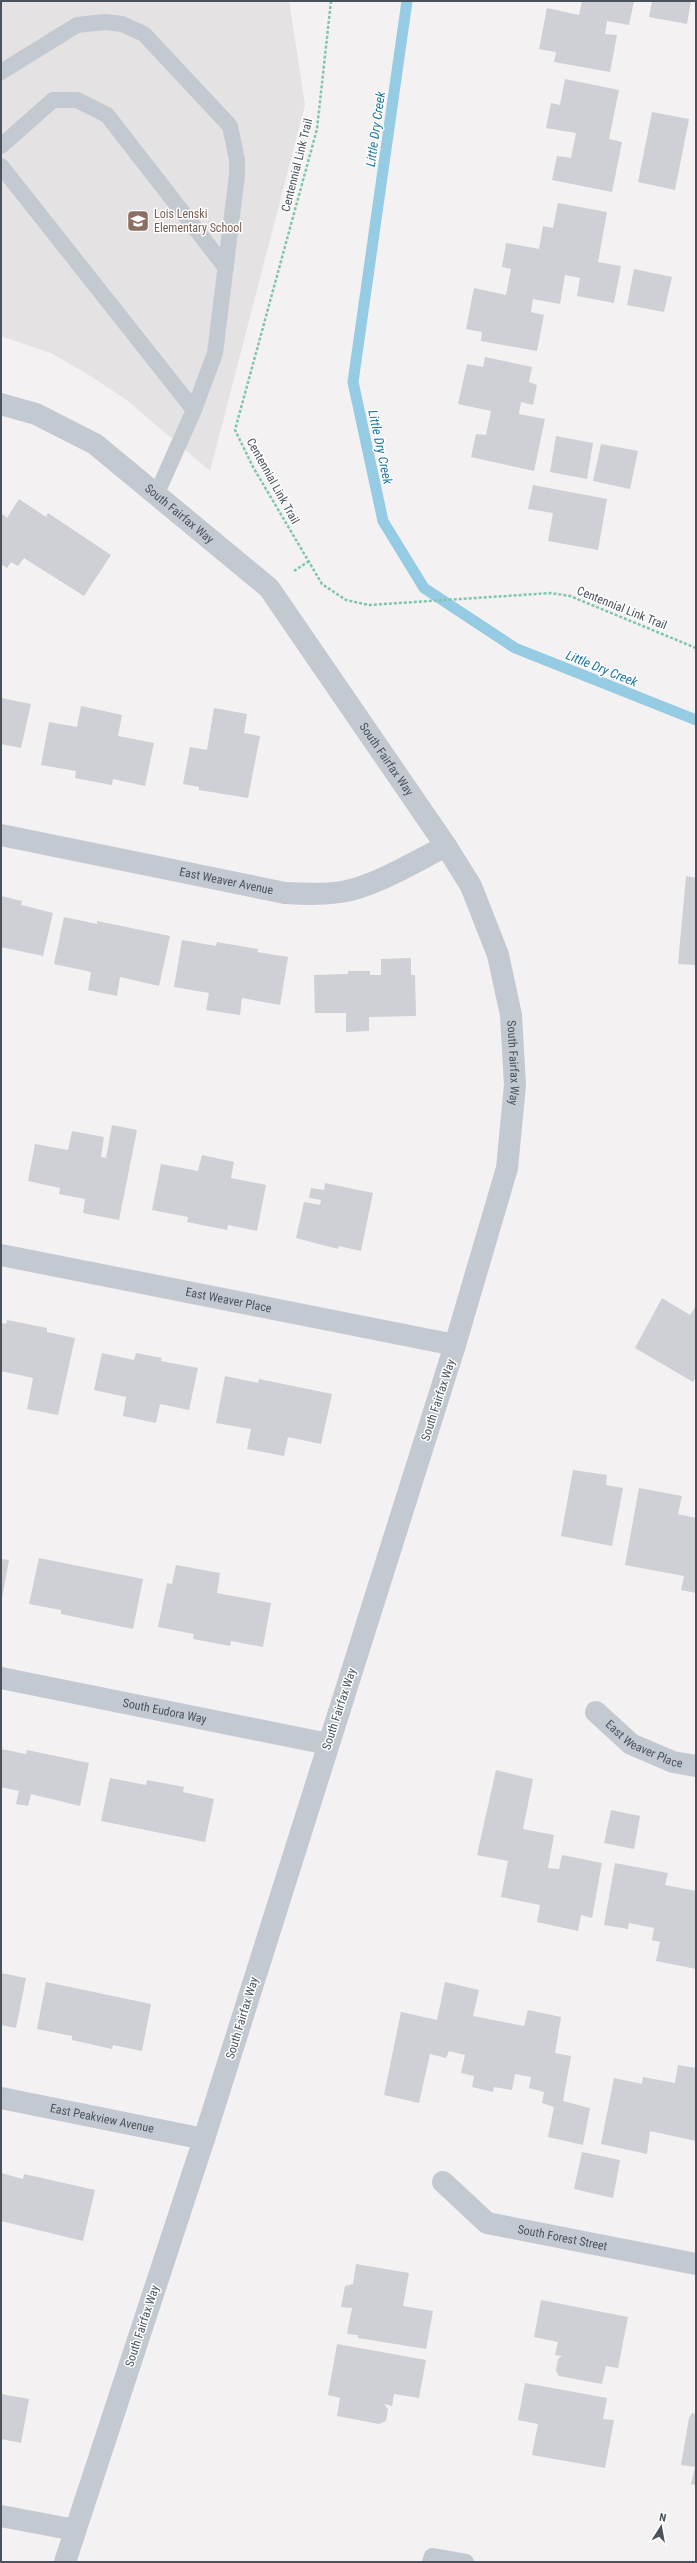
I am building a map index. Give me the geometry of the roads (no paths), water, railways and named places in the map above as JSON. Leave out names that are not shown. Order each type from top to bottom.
[{"type":"street","name":"South Fairfax Way","points":[[1,404],[36,414],[95,444],[157,493],[269,588],[446,846],[471,886],[498,955],[511,1015],[515,1086],[507,1168],[455,1345],[204,2139],[65,2562]]},
{"type":"street","name":"East Weaver Avenue","points":[[1,835],[285,893],[318,894],[343,892],[389,875],[446,846]]},
{"type":"street","name":"East Weaver Place","points":[[1,1255],[455,1345]]},
{"type":"street","name":"South Eudora Way","points":[[1,1678],[328,1744]]},
{"type":"street","name":"East Weaver Place","points":[[596,1712],[632,1744],[673,1762],[696,1766]]},
{"type":"street","name":"East Peakview Avenue","points":[[1,2098],[204,2139]]},
{"type":"street","name":"South Forest Street","points":[[443,2182],[487,2223],[696,2264]]},
{"type":"street","points":[[1,2516],[75,2530]]},
{"type":"lane","points":[[1,72],[77,25],[106,22],[122,24],[144,34],[230,126],[237,176],[215,353],[194,410],[157,493]]},
{"type":"lane","points":[[1,146],[53,100],[77,100],[107,115],[226,268]]},
{"type":"lane","points":[[1,166],[194,410]]},
{"type":"lane","points":[[430,2562],[432,2556],[466,2562]]},
{"type":"waterway","name":"Little Dry Creek","points":[[407,1],[353,382],[383,521],[424,588],[515,648],[696,720]]},
{"type":"place","name":"Lois Lenski Elementary School","points":[[138,221]]}]
